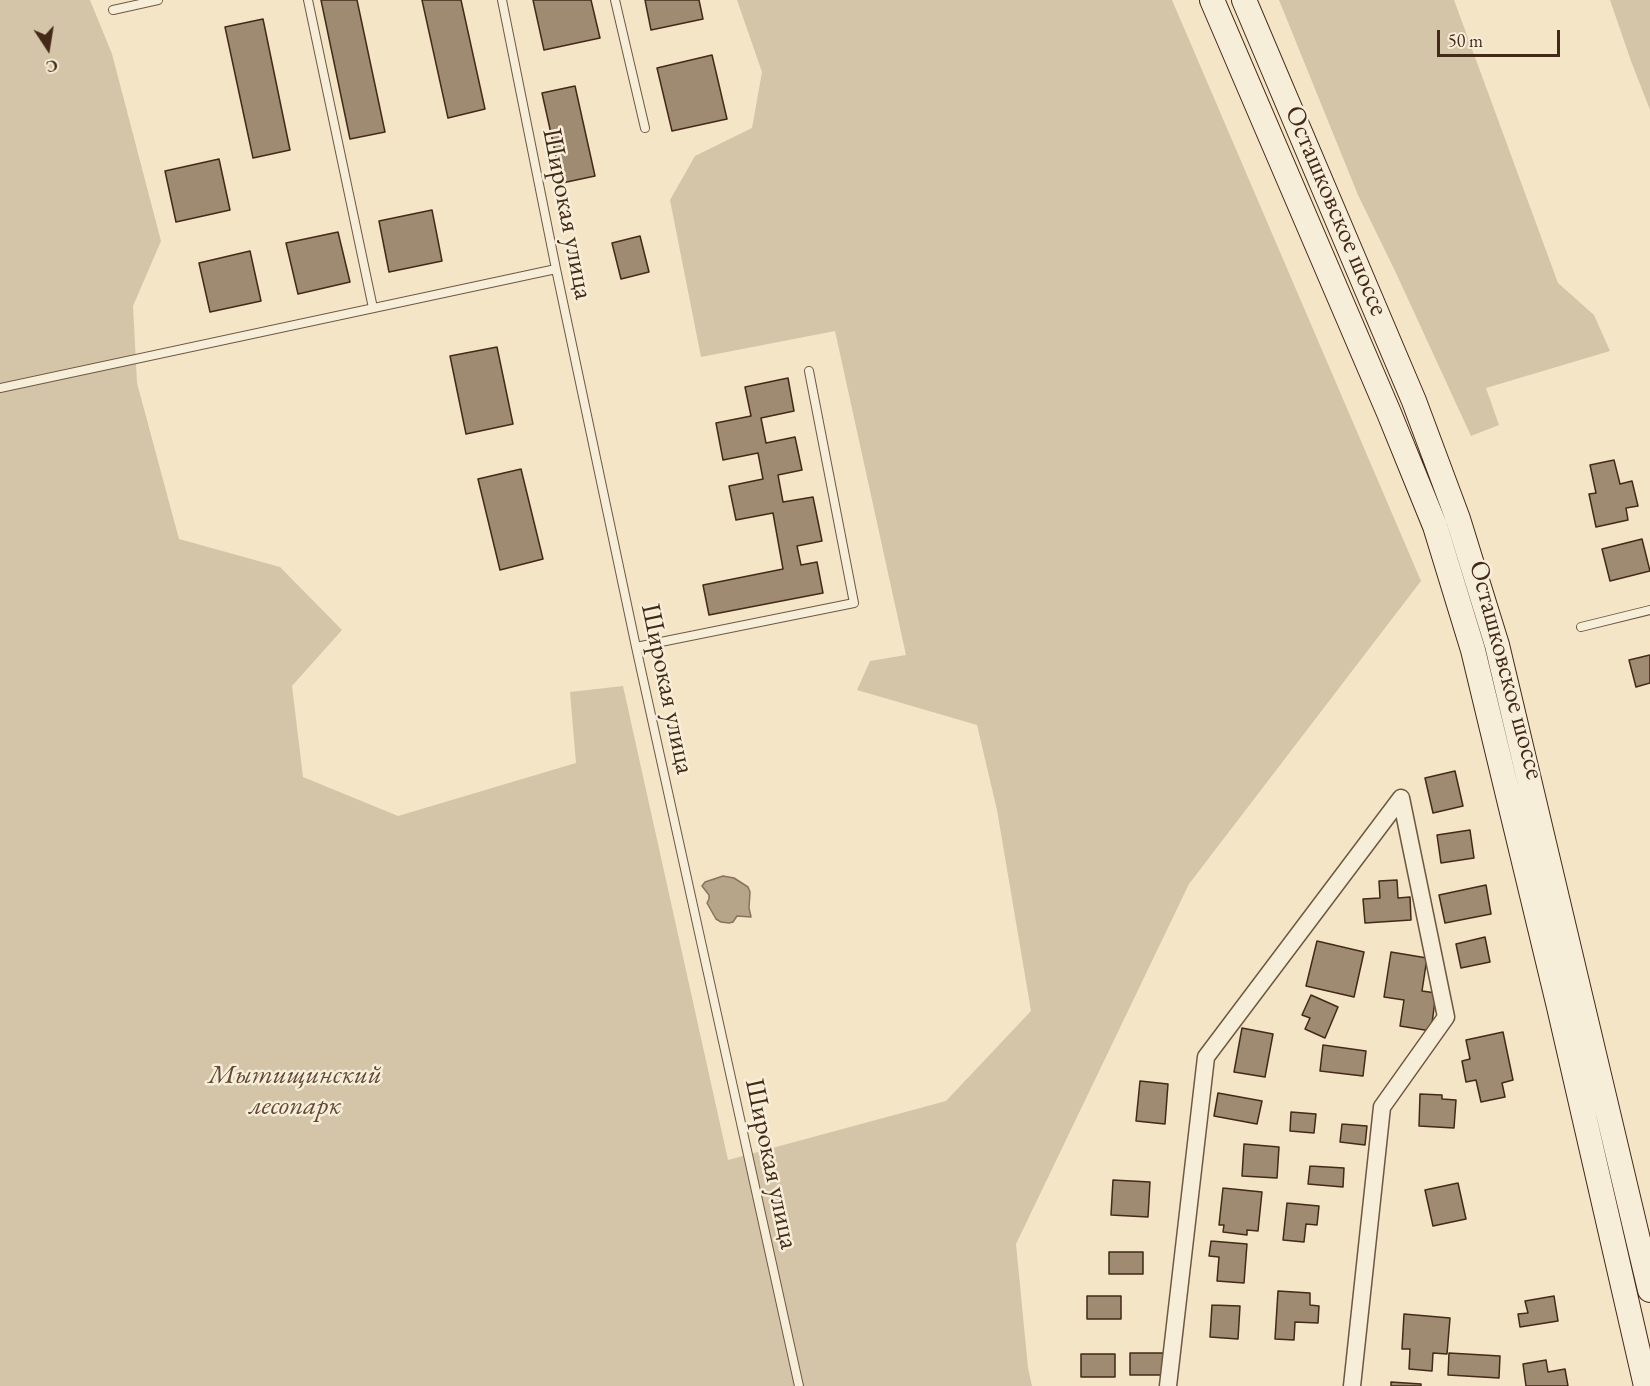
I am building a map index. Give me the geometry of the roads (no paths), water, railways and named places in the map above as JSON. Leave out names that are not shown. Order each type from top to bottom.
[{"type":"main road","name":"Осташковское шоссе","points":[[1212,0],[1435,526],[1476,661],[1646,1386]]},
{"type":"main road","name":"Осташковское шоссе","points":[[1244,0],[1410,390],[1458,519],[1500,657],[1650,1290]]},
{"type":"street","points":[[1168,1386],[1206,1056],[1401,798],[1446,1017],[1382,1107],[1352,1386]]},
{"type":"lane","points":[[113,10],[158,0]]},
{"type":"lane","points":[[308,0],[373,308]]},
{"type":"lane","name":"Широкая улица","points":[[502,0],[636,647],[798,1386]]},
{"type":"lane","points":[[615,0],[645,128]]},
{"type":"lane","points":[[0,388],[556,269]]},
{"type":"lane","points":[[636,647],[854,603],[809,371]]},
{"type":"lane","points":[[1581,627],[1650,610]]},
{"type":"park label","name":"Мытищинский лесопарк","points":[[295,1092]]}]
